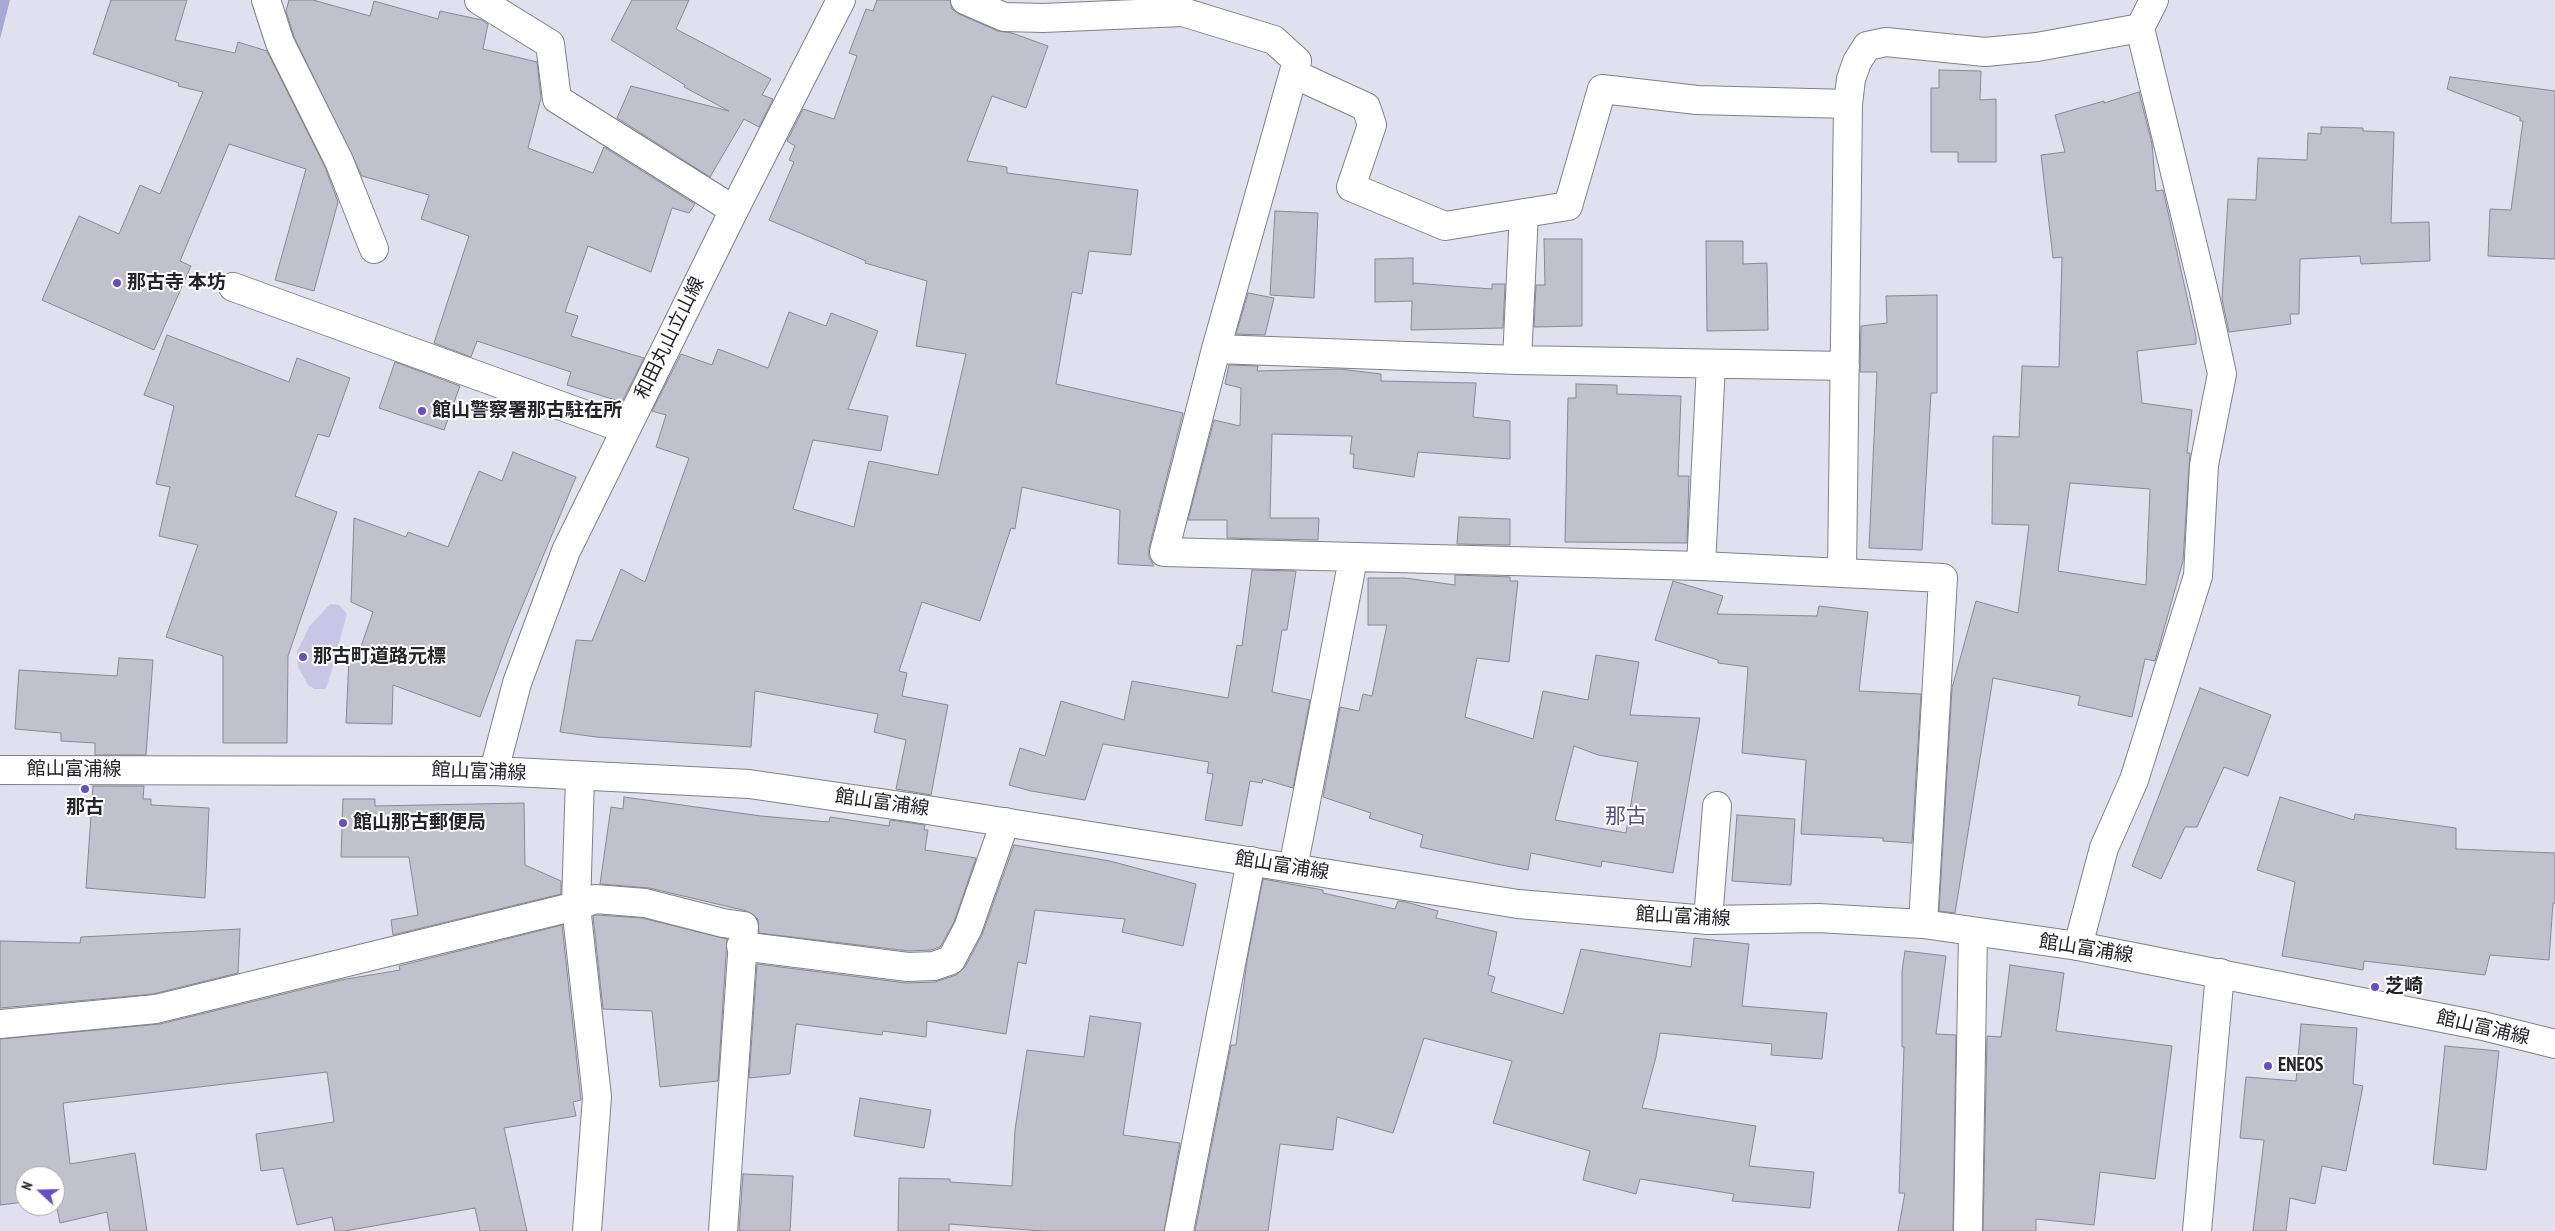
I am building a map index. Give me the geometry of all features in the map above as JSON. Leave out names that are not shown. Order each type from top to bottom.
[{"type":"street","points":[[266,0],[280,43],[339,161],[374,249]]},
{"type":"street","points":[[479,0],[550,44],[557,99],[734,210]]},
{"type":"street","name":"和田丸山立山線","points":[[494,771],[517,683],[566,551],[734,210],[841,0]]},
{"type":"street","points":[[965,0],[1004,17],[1043,18],[1183,12],[1274,40],[1297,61],[1216,349],[1164,552],[1353,559],[1701,566],[1842,571],[1943,578],[1923,924]]},
{"type":"street","points":[[2078,946],[2104,848],[2134,780],[2198,576],[2204,465],[2222,374],[2140,28],[2154,0]]},
{"type":"street","points":[[1842,571],[1848,104],[1851,80],[1857,62],[1867,46],[1886,42],[1985,52],[2037,47],[2140,28]]},
{"type":"street","points":[[1294,74],[1366,107],[1372,126],[1351,187],[1445,226],[1568,206],[1602,89],[1697,100],[1848,104]]},
{"type":"street","points":[[1517,360],[1524,213]]},
{"type":"street","points":[[232,287],[625,429]]},
{"type":"street","points":[[1216,349],[1517,360],[1845,366]]},
{"type":"street","points":[[1701,566],[1711,364]]},
{"type":"street","points":[[1293,868],[1353,559]]},
{"type":"street","name":"館山富浦線","points":[[0,770],[494,771],[580,777],[749,784],[1005,822],[1518,904],[1708,920],[1818,918],[1923,924],[2078,946],[2483,1026],[2555,1044]]},
{"type":"street","points":[[580,777],[576,906],[597,1097],[587,1231]]},
{"type":"street","points":[[1708,920],[1718,806]]},
{"type":"street","points":[[741,946],[908,967],[934,966],[952,960],[968,928],[1005,822]]},
{"type":"street","points":[[1179,1231],[1250,861]]},
{"type":"street","points":[[0,1024],[156,1009],[576,906],[594,899],[645,904],[723,923],[744,926],[741,946],[723,1231]]},
{"type":"street","points":[[1968,1228],[1973,932]]},
{"type":"street","points":[[2197,1231],[2220,973]]},
{"type":"shaded area","points":[[0,0],[10,0],[0,39]]},
{"type":"shaded area","points":[[330,604],[339,605],[347,614],[328,683],[325,689],[314,689],[308,685],[298,667],[297,652],[309,627]]},
{"type":"building","points":[[111,0],[187,0],[175,40],[235,53],[238,42],[267,51],[325,167],[338,202],[314,291],[275,280],[306,169],[229,144],[180,261],[191,266],[154,350],[42,300],[79,216],[119,234],[140,185],[160,194],[203,92],[178,86],[179,83],[93,54]]},
{"type":"building","points":[[289,0],[313,0],[370,16],[374,1],[438,19],[440,11],[482,20],[488,24],[483,49],[537,62],[541,98],[528,148],[593,173],[604,147],[695,204],[689,213],[672,208],[651,272],[588,246],[565,312],[578,316],[571,336],[644,358],[622,402],[567,385],[571,372],[477,341],[471,357],[434,343],[469,236],[421,219],[429,195],[362,176],[294,37],[286,11]]},
{"type":"building","points":[[632,0],[689,0],[676,29],[771,79],[762,95],[773,99],[759,127],[744,119],[710,177],[617,118],[631,86],[729,111],[684,87],[685,85],[611,40]]},
{"type":"building","points":[[877,0],[950,0],[952,9],[959,14],[998,31],[1012,33],[1048,46],[1026,108],[992,96],[967,161],[1007,167],[1007,173],[1138,190],[1131,255],[1089,251],[1082,294],[1072,292],[1056,384],[1183,413],[1149,548],[1149,557],[1154,566],[1118,564],[1120,510],[1022,487],[1015,529],[1011,528],[980,621],[922,602],[899,671],[907,673],[902,696],[948,705],[931,795],[896,789],[906,740],[874,732],[878,714],[755,691],[751,747],[596,737],[560,732],[576,640],[592,641],[621,569],[645,582],[689,458],[656,447],[666,415],[652,411],[681,354],[712,365],[718,349],[768,368],[789,312],[826,326],[831,313],[878,331],[848,409],[888,416],[881,451],[813,440],[793,509],[854,527],[869,461],[938,475],[966,354],[916,346],[927,281],[865,263],[866,261],[769,220],[794,162],[789,160],[795,146],[787,141],[803,109],[834,119],[857,56],[849,53],[866,9],[873,11]]},
{"type":"building","points":[[1939,70],[1981,71],[1980,100],[1996,99],[1996,162],[1958,162],[1958,152],[1931,152],[1931,88],[1939,88]]},
{"type":"building","points":[[2450,77],[2555,91],[2555,259],[2488,256],[2490,209],[2511,210],[2523,121],[2520,121],[2520,117],[2447,89]]},
{"type":"building","points":[[2139,92],[2152,144],[2156,191],[2163,190],[2196,337],[2196,344],[2137,351],[2142,403],[2192,410],[2187,453],[2190,453],[2183,561],[2155,661],[2145,659],[2132,717],[2078,705],[2080,696],[1993,678],[1955,913],[1939,911],[1952,688],[1976,601],[2018,613],[2029,525],[1992,524],[1993,436],[2019,437],[2022,366],[2059,367],[2062,257],[2053,258],[2041,155],[2065,152],[2055,115],[2104,101],[2104,103]],"holes":[[[2070,483],[2150,489],[2146,585],[2058,571]]]},
{"type":"building","points":[[2321,127],[2363,128],[2363,131],[2394,132],[2391,223],[2429,222],[2430,261],[2361,264],[2360,256],[2300,259],[2299,314],[2290,314],[2291,324],[2229,332],[2222,299],[2228,199],[2256,200],[2258,158],[2307,160],[2308,133],[2321,134]]},
{"type":"building","points":[[1275,211],[1318,213],[1314,298],[1270,295]]},
{"type":"building","points":[[1544,239],[1582,239],[1582,326],[1534,327],[1536,285],[1545,285]]},
{"type":"building","points":[[1706,241],[1743,241],[1743,264],[1767,263],[1768,330],[1707,331]]},
{"type":"building","points":[[1413,258],[1413,283],[1492,289],[1492,284],[1505,284],[1503,328],[1411,330],[1412,301],[1375,302],[1375,259]]},
{"type":"building","points":[[1248,293],[1274,298],[1265,335],[1236,334]]},
{"type":"building","points":[[1937,295],[1937,393],[1931,393],[1922,550],[1869,548],[1877,372],[1860,372],[1861,326],[1887,323],[1886,296]]},
{"type":"building","points":[[167,335],[289,382],[297,358],[350,378],[329,437],[318,434],[295,496],[337,512],[288,656],[287,743],[223,743],[223,656],[166,637],[198,545],[159,536],[170,487],[156,484],[174,406],[144,395]]},
{"type":"building","points":[[395,362],[460,386],[444,430],[379,408]]},
{"type":"building","points":[[1229,365],[1258,366],[1257,371],[1340,369],[1381,374],[1381,381],[1476,383],[1473,417],[1510,421],[1510,459],[1418,452],[1414,477],[1353,468],[1354,454],[1350,454],[1352,436],[1272,434],[1270,518],[1319,518],[1318,540],[1227,538],[1227,520],[1188,520],[1214,420],[1240,426],[1241,388],[1225,384]]},
{"type":"building","points":[[1576,384],[1617,385],[1617,394],[1681,396],[1678,476],[1689,476],[1687,543],[1565,542],[1568,398],[1576,398]]},
{"type":"building","points":[[513,452],[576,477],[509,638],[480,717],[393,685],[392,724],[346,723],[349,658],[357,658],[373,612],[351,602],[354,518],[406,537],[408,532],[448,547],[479,471],[502,481]]},
{"type":"building","points":[[1459,517],[1510,519],[1510,545],[1457,544]]},
{"type":"building","points":[[1252,570],[1296,571],[1287,630],[1282,630],[1272,692],[1310,700],[1293,788],[1263,779],[1262,783],[1250,781],[1242,826],[1205,820],[1213,774],[1207,773],[1209,762],[1103,744],[1085,800],[1031,791],[1009,785],[1020,748],[1045,756],[1061,701],[1124,720],[1132,681],[1228,698],[1237,645],[1242,646]]},
{"type":"building","points":[[1455,575],[1510,577],[1510,581],[1518,581],[1509,662],[1477,658],[1465,717],[1533,739],[1543,691],[1588,700],[1596,655],[1639,662],[1630,715],[1700,718],[1673,873],[1602,861],[1601,867],[1531,853],[1528,870],[1496,864],[1420,847],[1423,835],[1369,818],[1371,813],[1323,797],[1340,707],[1359,711],[1363,694],[1372,696],[1387,625],[1368,625],[1368,578],[1405,578],[1455,585]],"holes":[[[1574,746],[1598,755],[1638,762],[1626,833],[1555,820]]]},
{"type":"building","points":[[1673,581],[1723,596],[1717,614],[1817,616],[1819,606],[1868,612],[1859,691],[1921,694],[1912,843],[1883,841],[1883,838],[1801,834],[1806,760],[1742,753],[1748,667],[1718,663],[1718,660],[1655,640]]},
{"type":"building","points":[[119,658],[153,660],[146,755],[95,755],[95,743],[61,741],[61,733],[15,729],[19,670],[117,676]]},
{"type":"building","points":[[2200,688],[2271,715],[2248,776],[2224,767],[2197,827],[2185,827],[2161,879],[2132,866]]},
{"type":"building","points":[[93,786],[144,786],[143,799],[151,799],[151,805],[209,808],[205,898],[86,888]]},
{"type":"building","points":[[624,797],[761,816],[829,822],[830,817],[889,826],[890,820],[925,825],[924,830],[928,830],[925,850],[976,858],[954,922],[940,947],[931,950],[909,951],[759,933],[758,919],[747,911],[649,888],[600,884],[611,807],[623,809]]},
{"type":"building","points":[[2280,797],[2354,820],[2355,814],[2456,828],[2456,849],[2555,853],[2555,903],[2553,903],[2549,960],[2490,955],[2485,975],[2364,961],[2363,970],[2282,956],[2295,882],[2257,870]]},
{"type":"building","points":[[343,799],[375,799],[375,806],[524,803],[525,865],[561,881],[561,894],[393,935],[391,920],[418,915],[409,857],[341,857]]},
{"type":"building","points":[[1737,815],[1795,819],[1791,885],[1732,881]]},
{"type":"building","points":[[1014,845],[1110,861],[1196,884],[1183,946],[1122,932],[1125,919],[1035,910],[1026,964],[1018,962],[1006,1034],[927,1021],[926,1037],[883,1031],[882,1035],[796,1024],[790,1074],[749,1078],[757,964],[906,983],[935,982],[956,975],[965,967],[982,935]]},
{"type":"building","points":[[1263,879],[1323,890],[1323,893],[1395,909],[1398,901],[1406,902],[1438,911],[1436,918],[1497,932],[1488,975],[1495,977],[1491,992],[1563,1014],[1581,949],[1691,967],[1694,938],[1749,944],[1742,1006],[1827,1013],[1822,1059],[1771,1055],[1772,1044],[1660,1033],[1656,1057],[1642,1108],[1756,1126],[1749,1166],[1814,1172],[1810,1208],[1732,1201],[1734,1194],[1640,1179],[1636,1194],[1583,1180],[1590,1151],[1493,1123],[1512,1061],[1424,1038],[1393,1133],[1337,1117],[1333,1150],[1280,1144],[1268,1231],[1195,1231],[1231,1045],[1236,1045],[1247,961]]},
{"type":"building","points":[[593,916],[642,918],[727,939],[718,1081],[660,1087],[652,1011],[603,1009]]},
{"type":"building","points":[[562,925],[581,1100],[573,1102],[576,1116],[504,1128],[527,1231],[480,1231],[475,1208],[345,1231],[335,1231],[332,1217],[297,1225],[283,1168],[261,1171],[256,1134],[334,1122],[327,1072],[63,1103],[70,1164],[135,1153],[147,1231],[110,1231],[107,1212],[60,1223],[59,1216],[65,1216],[65,1166],[15,1166],[15,1203],[0,1205],[0,1039],[160,1024],[341,980],[400,970],[399,966]]},
{"type":"building","points":[[240,929],[238,973],[153,994],[0,1008],[0,941],[80,943],[81,937]]},
{"type":"building","points":[[1905,951],[1946,956],[1936,1034],[1956,1035],[1953,1231],[1898,1231],[1905,1193],[1899,1193],[1904,1047],[1902,1047],[1902,971]]},
{"type":"building","points":[[2010,965],[2064,973],[2056,1031],[2172,1046],[2155,1179],[2100,1172],[2094,1225],[2036,1219],[2036,1231],[1983,1231],[1987,1036],[2001,1037]]},
{"type":"building","points":[[1090,1016],[1141,1023],[1123,1135],[1180,1143],[1164,1231],[1043,1231],[949,1224],[949,1231],[898,1231],[899,1178],[950,1179],[950,1182],[1012,1186],[1015,1130],[1027,1050],[1084,1057]]},
{"type":"building","points":[[2301,1024],[2357,1028],[2353,1084],[2363,1086],[2346,1171],[2322,1166],[2315,1204],[2290,1198],[2286,1231],[2253,1231],[2264,1140],[2240,1138],[2246,1077],[2296,1081]]},
{"type":"building","points":[[2445,1046],[2499,1051],[2486,1170],[2433,1164]]},
{"type":"building","points":[[860,1098],[931,1110],[924,1148],[854,1136]]},
{"type":"building","points":[[743,1174],[793,1176],[790,1231],[739,1231]]},
{"type":"place","name":"那古寺 本坊","points":[[117,283]]},
{"type":"place","name":"館山警察署那古駐在所","points":[[422,411]]},
{"type":"place","name":"那古町道路元標","points":[[303,657]]},
{"type":"place","name":"那古","points":[[85,789]]},
{"type":"place","name":"館山那古郵便局","points":[[343,823]]},
{"type":"place","name":"芝崎","points":[[2375,987]]},
{"type":"place","name":"ENEOS","points":[[2268,1066]]},
{"type":"district","name":"那古","points":[[1626,817]]}]
